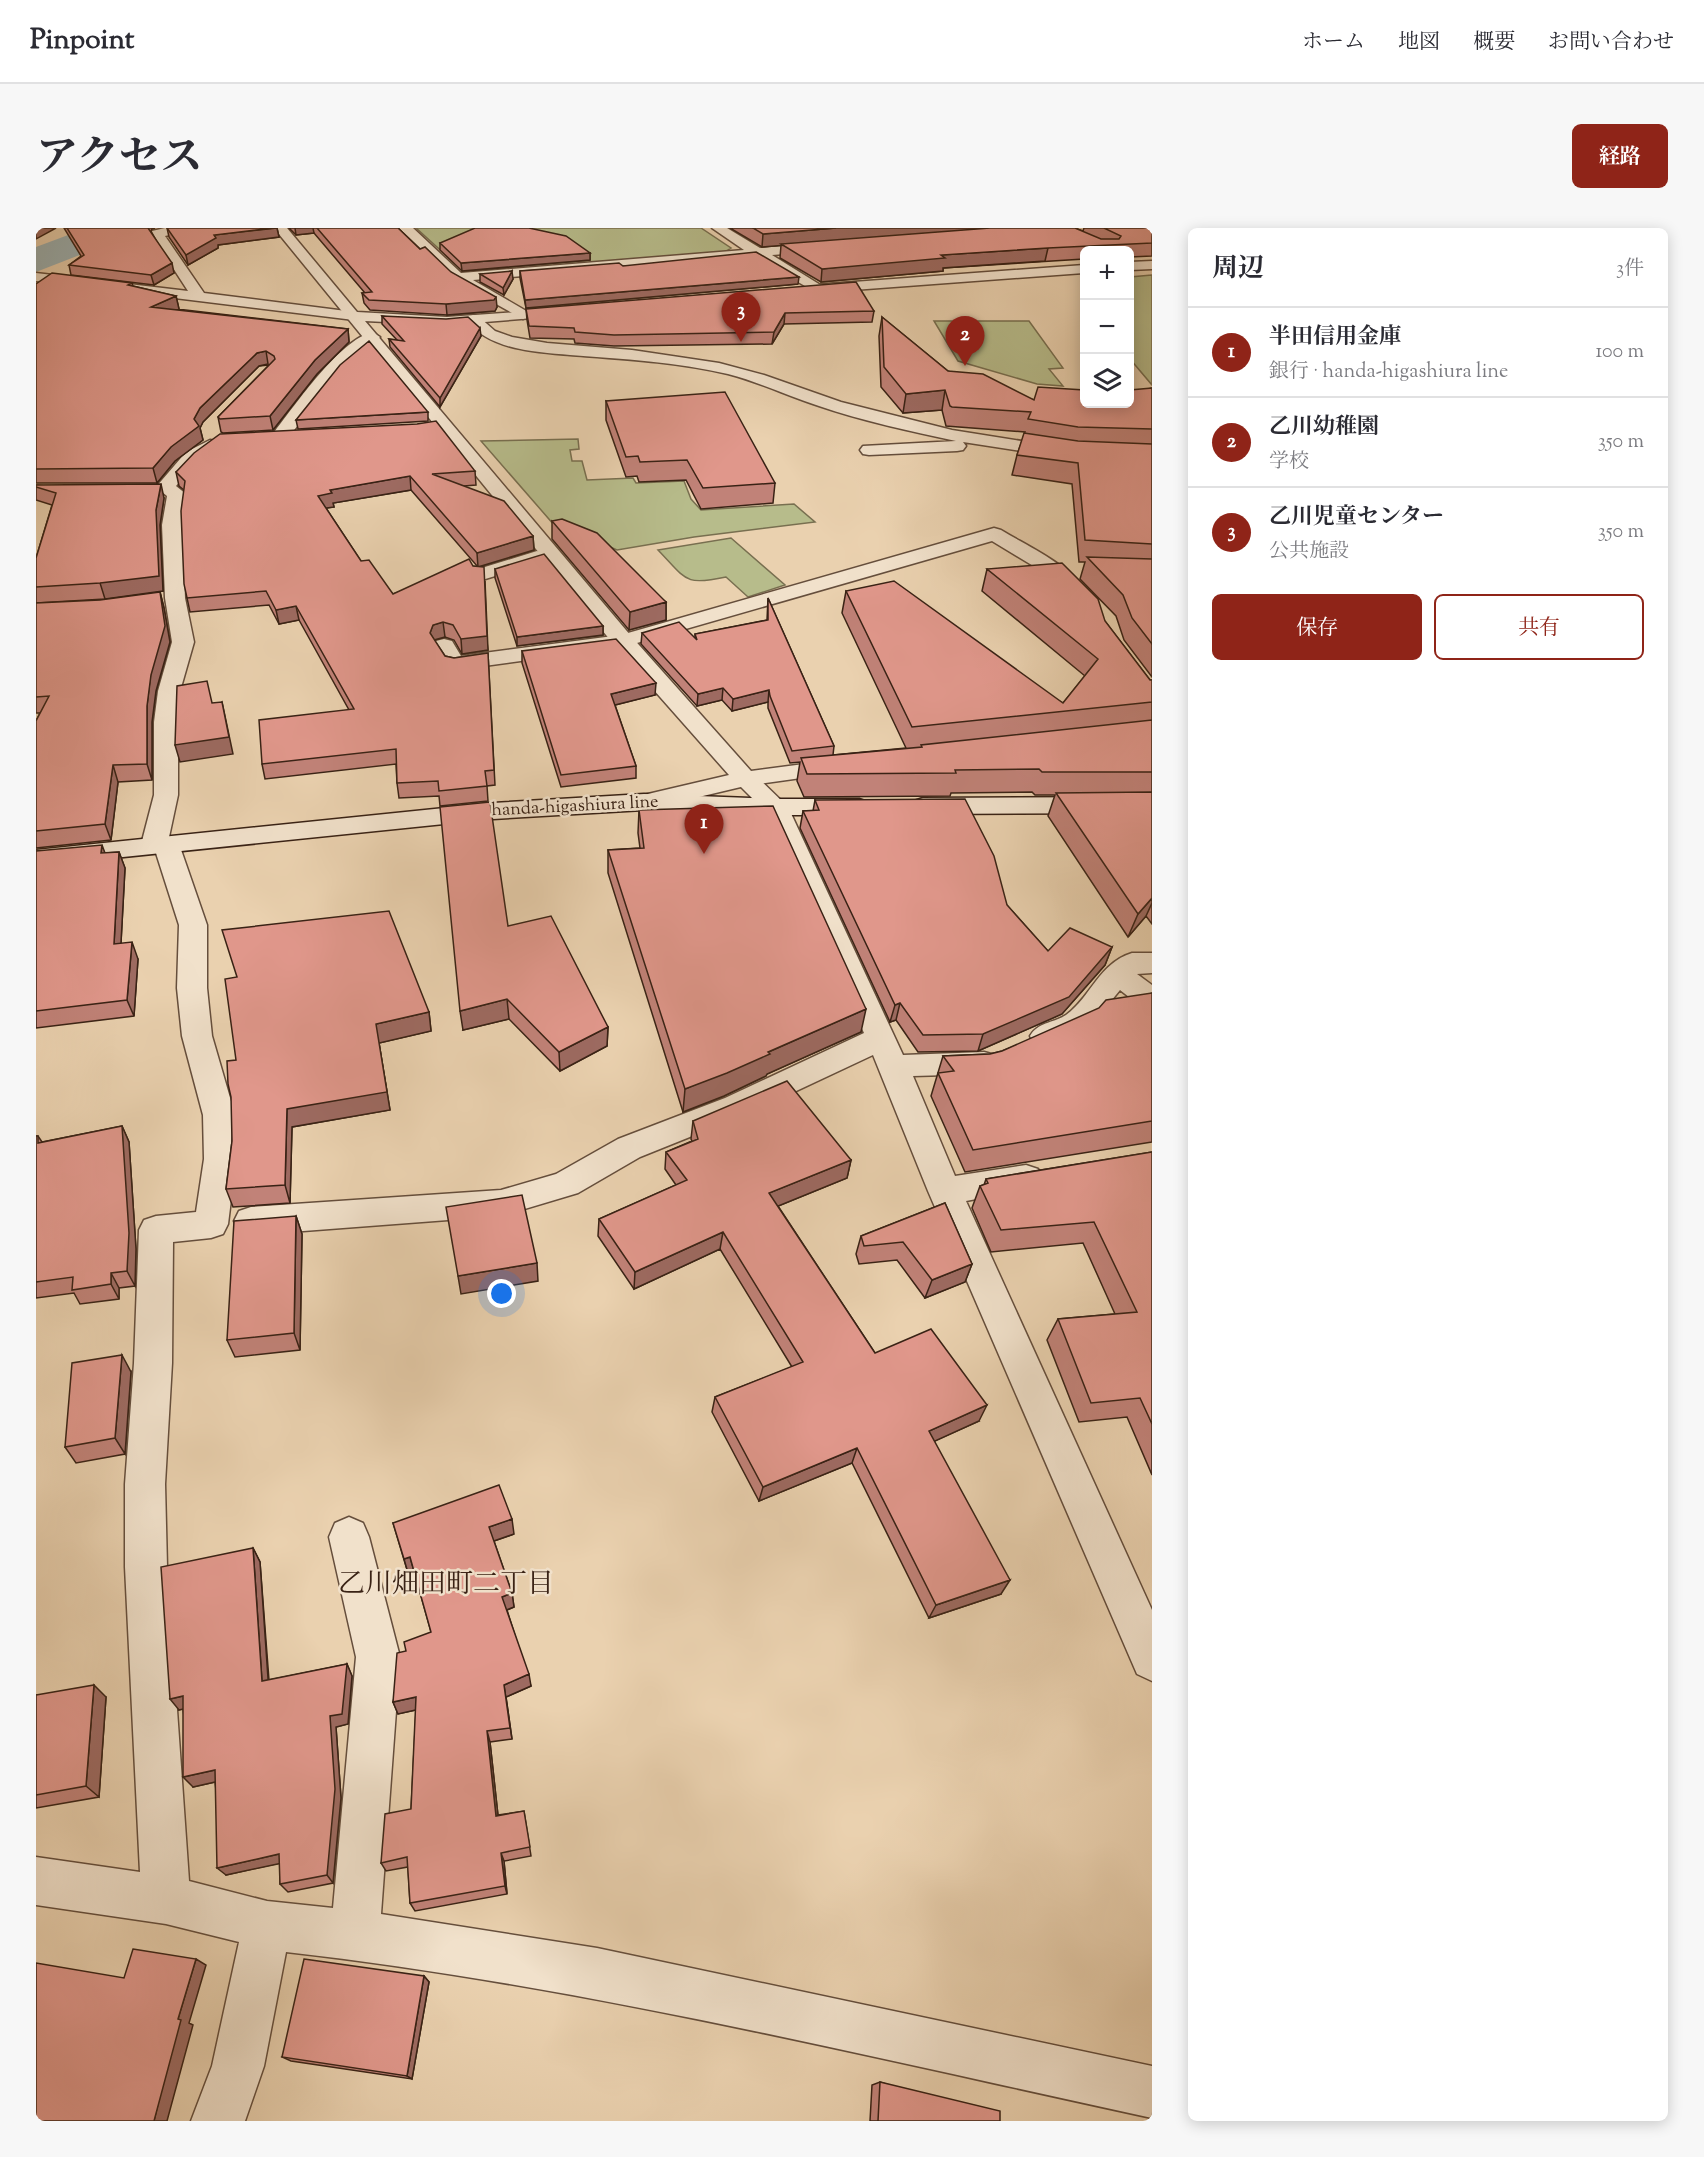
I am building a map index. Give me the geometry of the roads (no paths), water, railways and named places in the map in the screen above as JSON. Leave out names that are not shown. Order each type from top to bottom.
[{"type":"street","points":[[181,228],[157,234],[199,297]]},
{"type":"street","points":[[280,228],[623,641],[745,779],[775,807],[887,1052],[945,1191],[1152,1659]]},
{"type":"street","points":[[405,228],[458,277],[523,315]]},
{"type":"street","points":[[718,228],[817,289]]},
{"type":"street","points":[[458,277],[839,246]]},
{"type":"street","points":[[1134,265],[1152,265]]},
{"type":"street","points":[[792,291],[1080,269]]},
{"type":"street","points":[[38,279],[354,316],[447,321],[581,310]]},
{"type":"street","points":[[473,319],[492,334],[514,342],[563,349],[631,354],[708,365],[756,378],[837,406],[1006,445],[1091,455],[1152,457]]},
{"type":"street","points":[[281,435],[339,365],[359,344],[372,337]]},
{"type":"street","points":[[418,430],[444,425]]},
{"type":"street","points":[[259,437],[302,434]]},
{"type":"street","points":[[211,1224],[220,1159],[219,1115],[196,1036],[192,988],[193,925],[160,845],[166,795],[166,722],[169,691],[183,642],[175,598],[172,525],[177,494],[165,487],[192,456],[218,435]]},
{"type":"street","points":[[869,450],[1006,445]]},
{"type":"street","points":[[146,490],[170,490]]},
{"type":"street","points":[[444,646],[454,663],[623,641],[994,534],[1057,573],[1096,611]]},
{"type":"street","points":[[482,574],[550,553]]},
{"type":"street","points":[[1057,573],[1087,570]]},
{"type":"street","points":[[151,601],[175,598]]},
{"type":"street","points":[[644,802],[745,779],[862,764]]},
{"type":"street","name":"handa-higashiura line","points":[[36,858],[493,811],[644,802],[775,807],[1152,805]]},
{"type":"street","points":[[166,1900],[147,1579],[145,1496],[153,1364],[156,1230],[501,1203],[566,1184],[629,1148],[736,1106],[887,1052],[982,1064],[1077,1022],[1118,974],[1132,963],[1152,963]]},
{"type":"street","points":[[1118,974],[1152,1000]]},
{"type":"street","points":[[945,1191],[1060,1173]]},
{"type":"street","points":[[349,1537],[378,1658],[356,1935]]},
{"type":"street","points":[[36,1881],[166,1900],[267,1925],[356,1935],[597,1973],[1152,2092]]},
{"type":"street","points":[[219,2121],[238,2066],[267,1925]]},
{"type":"waterway","points":[[36,261],[57,250],[119,228]]},
{"type":"place","name":"乙川児童センター","points":[[741,342]]},
{"type":"place","name":"乙川幼稚園","points":[[965,366]]},
{"type":"place","name":"半田信用金庫","points":[[704,854]]},
{"type":"district","name":"乙川畑田町二丁目","points":[[446,1585]]}]
